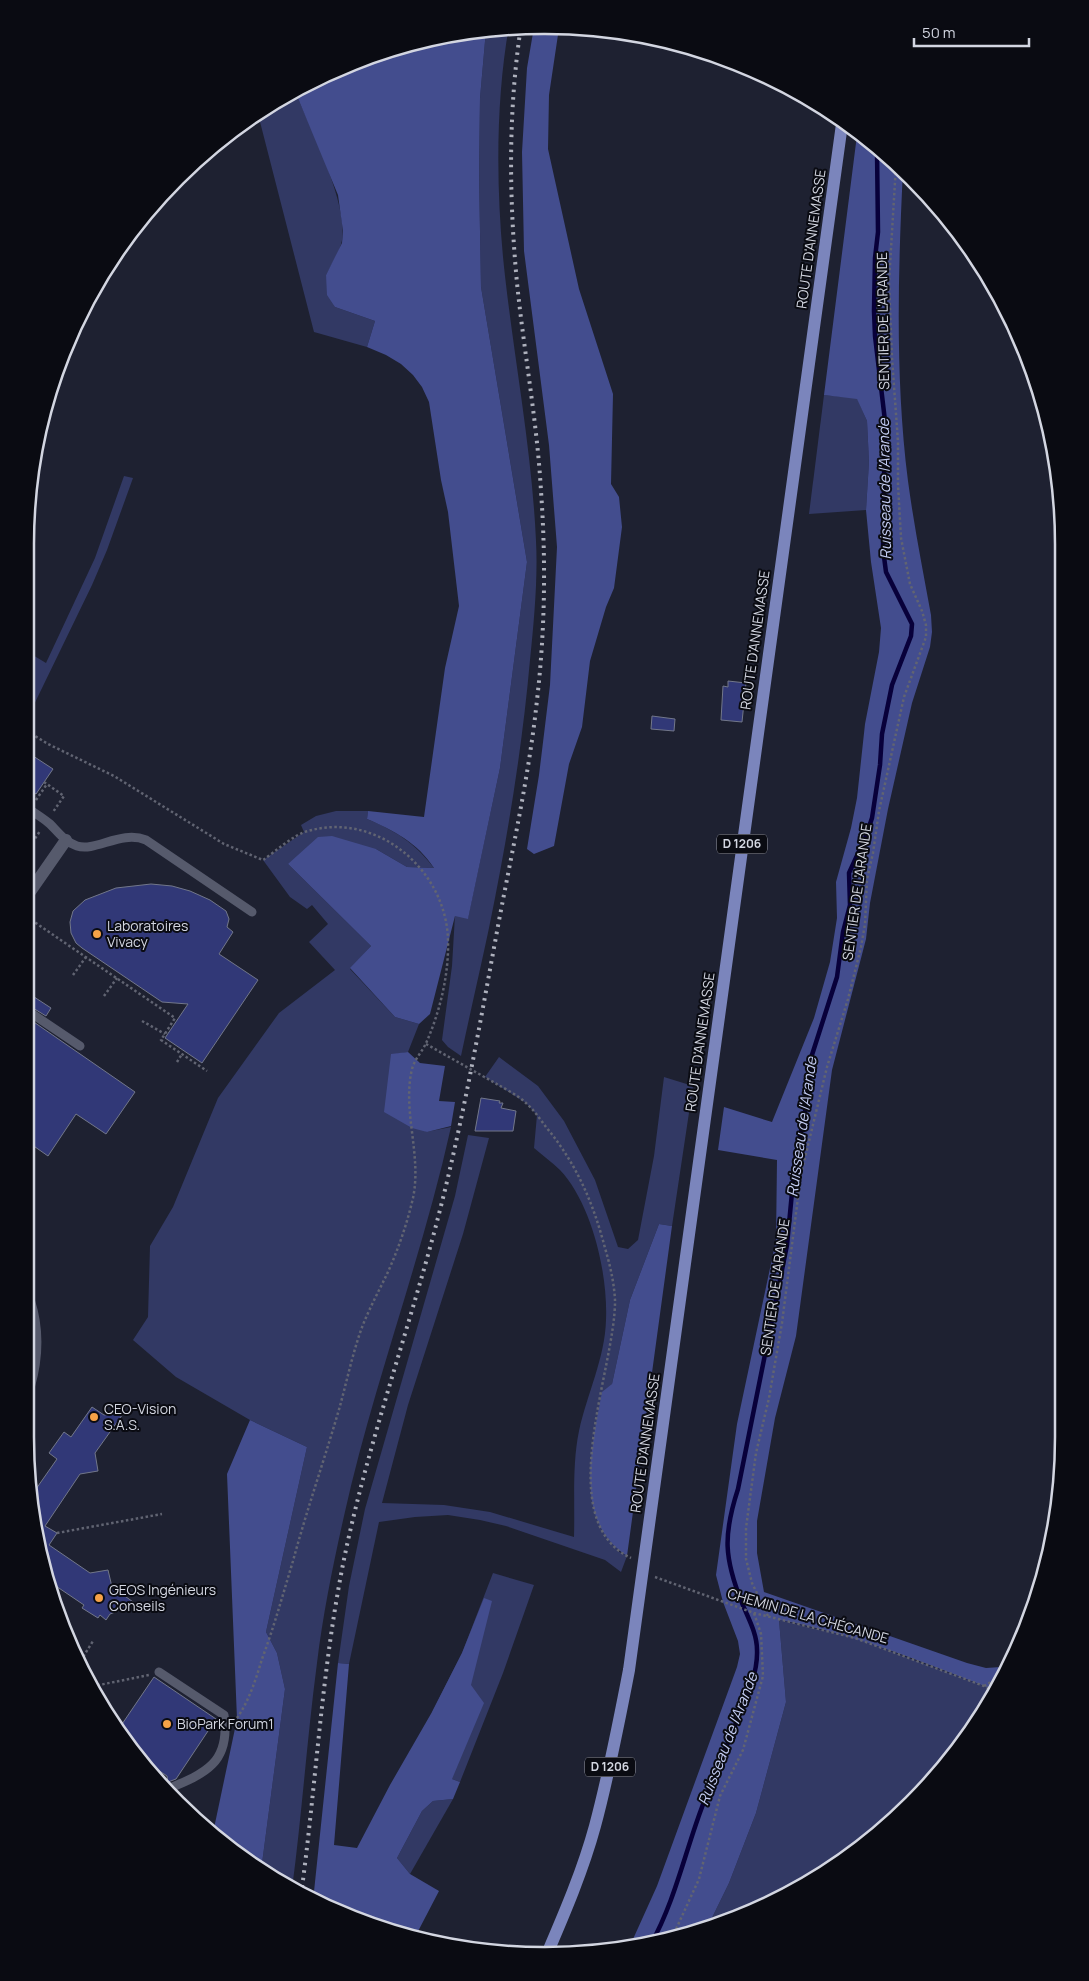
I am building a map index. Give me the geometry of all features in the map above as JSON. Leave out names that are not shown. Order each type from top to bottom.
[{"type":"main road","name":"ROUTE D'ANNEMASSE","points":[[550,1947],[570,1903],[597,1818],[615,1745],[629,1670],[841,129]]},
{"type":"street","points":[[34,886],[66,840]]},
{"type":"street","points":[[34,1333],[34,1364]]},
{"type":"lane","points":[[34,813],[66,840],[78,846],[87,846],[124,838],[141,838],[252,912]]},
{"type":"lane","points":[[34,1015],[80,1046]]},
{"type":"lane","points":[[159,1672],[224,1715],[226,1731],[220,1757],[192,1779],[173,1787]]},
{"type":"path","name":"SENTIER DE L'ARANDE","points":[[768,1616],[760,1596],[752,1583],[746,1559],[746,1528],[756,1453],[769,1398],[782,1323],[801,1174],[827,1067],[848,999],[861,947],[865,924],[867,879],[881,802],[904,697],[926,637],[926,625],[910,584],[901,538],[889,282],[896,173]]},
{"type":"path","points":[[34,735],[114,776],[224,844],[263,860],[304,832],[318,828],[359,830],[382,838],[402,849],[417,863],[432,882],[444,914],[448,939],[442,990],[436,1018],[426,1044],[416,1057],[410,1078],[415,1183],[404,1230],[358,1339],[280,1607],[254,1683],[242,1711],[226,1731]]},
{"type":"path","points":[[34,921],[175,1018],[160,1040],[207,1071]]},
{"type":"path","points":[[73,975],[86,957]]},
{"type":"path","points":[[104,996],[117,978]]},
{"type":"path","points":[[142,1022],[164,1034]]},
{"type":"path","name":"CHEMIN DE LA CHÉCANDE","points":[[426,1044],[472,1069],[526,1103],[568,1156],[590,1199],[609,1261],[615,1301],[612,1332],[592,1449],[590,1490],[596,1516],[604,1535],[618,1551],[643,1568],[732,1606],[855,1638],[989,1688]]},
{"type":"path","points":[[177,1062],[182,1054]]},
{"type":"path","points":[[57,1534],[162,1514]]},
{"type":"path","points":[[676,1930],[699,1879],[720,1796],[743,1750],[764,1676],[761,1634],[754,1613]]},
{"type":"path","points":[[83,1656],[93,1641]]},
{"type":"path","points":[[98,1685],[135,1678]]},
{"type":"path","points":[[984,1686],[993,1681]]},
{"type":"shaded area","points":[[533,34],[558,34],[549,95],[548,149],[579,289],[613,394],[611,484],[619,497],[622,527],[614,588],[606,607],[590,661],[582,727],[569,764],[554,846],[534,854],[527,849],[539,775],[550,685],[557,547],[549,445],[524,251],[522,152],[527,68]]},
{"type":"shaded area","points":[[507,35],[499,119],[500,215],[505,276],[531,474],[536,541],[536,585],[527,694],[513,795],[489,928],[461,1056],[442,1040],[452,966],[455,915],[468,918],[500,768],[527,562],[481,287],[480,98],[485,37]]},
{"type":"shaded area","points":[[485,37],[480,98],[481,287],[527,562],[500,768],[468,919],[455,916],[430,1014],[419,1024],[395,1017],[350,968],[371,946],[288,864],[318,837],[332,836],[376,849],[407,867],[434,868],[413,844],[367,819],[368,811],[424,817],[445,668],[459,606],[448,512],[429,402],[422,387],[401,364],[367,347],[375,321],[335,307],[327,295],[326,275],[342,243],[343,231],[338,195],[298,97],[319,86],[380,61],[412,51]]},
{"type":"shaded area","points":[[298,97],[334,186],[339,206],[342,240],[326,275],[335,307],[375,321],[367,347],[314,332],[260,121]]},
{"type":"shaded area","points":[[856,140],[903,180],[899,286],[901,404],[908,481],[931,615],[932,632],[930,647],[912,703],[888,809],[870,903],[866,939],[832,1070],[796,1336],[775,1418],[757,1521],[757,1553],[764,1592],[967,1663],[986,1668],[1000,1667],[989,1688],[883,1648],[832,1632],[779,1620],[786,1702],[756,1813],[729,1883],[711,1919],[677,1930],[633,1939],[657,1886],[737,1667],[740,1654],[738,1641],[723,1602],[716,1575],[737,1424],[776,1240],[777,1160],[718,1150],[724,1107],[772,1122],[814,1018],[830,962],[837,918],[836,882],[857,798],[865,724],[879,652],[881,628],[871,562],[866,510],[869,462],[867,421],[857,399],[824,395]]},
{"type":"shaded area","points":[[824,395],[857,398],[867,421],[869,462],[866,510],[809,514]]},
{"type":"shaded area","points":[[124,476],[133,478],[92,585],[34,705],[34,656],[46,663],[95,558]]},
{"type":"shaded area","points":[[336,811],[368,811],[367,819],[387,828],[404,839],[420,851],[434,868],[407,867],[376,849],[288,864],[371,946],[350,969],[395,1017],[419,1024],[408,1052],[391,1055],[426,1132],[451,1127],[426,1225],[369,1418],[336,1553],[317,1663],[293,1881],[262,1862],[285,1689],[277,1653],[266,1632],[307,1447],[250,1420],[176,1377],[133,1340],[148,1317],[150,1246],[173,1207],[218,1098],[279,1013],[335,970],[309,942],[328,924],[312,905],[307,909],[290,897],[263,860],[304,832],[301,825],[316,816]]},
{"type":"shaded area","points":[[408,1052],[420,1063],[445,1066],[439,1101],[455,1102],[451,1126],[427,1132],[412,1128],[384,1112],[391,1054]]},
{"type":"shaded area","points":[[499,1057],[538,1086],[564,1121],[595,1180],[618,1247],[628,1249],[638,1240],[654,1156],[664,1077],[693,1086],[672,1226],[659,1224],[630,1300],[612,1384],[594,1435],[592,1449],[590,1489],[618,1551],[627,1556],[621,1572],[605,1560],[506,1526],[480,1520],[448,1515],[379,1522],[349,1664],[338,1663],[349,1586],[365,1509],[455,1196],[468,1135],[489,1138],[463,1234],[408,1405],[382,1503],[444,1505],[490,1512],[574,1537],[577,1444],[582,1417],[599,1362],[605,1334],[606,1302],[601,1261],[589,1220],[571,1184],[560,1170],[534,1148],[537,1115],[526,1103],[485,1077]]},
{"type":"shaded area","points":[[659,1224],[672,1226],[627,1556],[610,1541],[598,1523],[592,1503],[590,1481],[591,1458],[602,1392],[612,1384],[630,1300]]},
{"type":"shaded area","points":[[250,1420],[307,1447],[266,1632],[277,1653],[285,1689],[262,1862],[214,1826],[237,1719],[227,1474]]},
{"type":"shaded area","points":[[493,1573],[534,1585],[503,1673],[460,1782],[452,1779],[432,1712],[462,1653]]},
{"type":"shaded area","points":[[484,1598],[492,1601],[471,1685],[484,1703],[452,1779],[460,1782],[453,1799],[433,1801],[422,1811],[397,1858],[410,1874],[439,1891],[418,1931],[380,1920],[314,1892],[338,1663],[349,1664],[334,1845],[357,1848],[390,1785],[432,1712],[462,1653]]},
{"type":"shaded area","points":[[779,1620],[855,1638],[989,1688],[950,1747],[929,1773],[881,1821],[855,1842],[800,1879],[770,1895],[711,1919],[729,1883],[756,1813],[786,1702]]},
{"type":"shaded area","points":[[453,1799],[410,1874],[397,1858],[422,1811],[433,1801]]},
{"type":"building","points":[[728,681],[746,683],[742,722],[721,720],[723,686],[728,687]]},
{"type":"building","points":[[652,716],[675,719],[674,731],[651,729]]},
{"type":"building","points":[[34,757],[53,769],[36,794],[34,793]]},
{"type":"building","points":[[151,884],[172,886],[190,891],[210,900],[226,911],[229,919],[227,927],[233,932],[219,954],[258,980],[202,1063],[165,1038],[188,1004],[162,1002],[82,948],[76,943],[71,933],[70,922],[73,911],[85,900],[116,888]]},
{"type":"building","points":[[34,997],[51,1008],[46,1016],[34,1009]]},
{"type":"building","points":[[34,1022],[135,1092],[106,1134],[76,1114],[48,1156],[34,1146]]},
{"type":"building","points":[[481,1098],[500,1101],[499,1103],[503,1103],[501,1108],[516,1111],[513,1131],[475,1131]]},
{"type":"building","points":[[92,1407],[104,1415],[125,1411],[95,1453],[98,1471],[80,1474],[45,1526],[57,1533],[49,1545],[90,1573],[108,1570],[112,1587],[136,1604],[110,1614],[106,1620],[100,1615],[98,1618],[82,1608],[84,1605],[56,1586],[44,1536],[37,1488],[57,1459],[49,1453],[64,1432],[71,1437]]},
{"type":"building","name":"BioPark Forum1","points":[[154,1677],[216,1719],[176,1779],[168,1782],[167,1776],[157,1769],[122,1723]]},
{"type":"waterway","name":"Ruisseau de l'Arande","points":[[656,1935],[671,1900],[701,1811],[748,1693],[756,1667],[756,1638],[732,1573],[729,1559],[728,1533],[787,1245],[795,1161],[808,1097],[811,1058],[837,977],[843,932],[850,905],[849,873],[872,818],[880,765],[882,734],[892,685],[911,636],[912,624],[886,572],[883,549],[885,421],[874,311],[875,258],[878,232],[877,157]]},
{"type":"railway","points":[[302,1886],[326,1675],[347,1545],[366,1467],[434,1233],[453,1157],[477,1042],[520,813],[530,757],[537,700],[543,622],[543,517],[537,439],[517,283],[511,187],[512,122],[520,35]]},
{"type":"place","name":"Laboratoires Vivacy","points":[[97,934]]},
{"type":"place","name":"CEO-Vision S.A.S.","points":[[94,1417]]},
{"type":"place","name":"GEOS Ingénieurs Conseils","points":[[99,1598]]},
{"type":"place","name":"BioPark Forum1","points":[[167,1724]]}]
